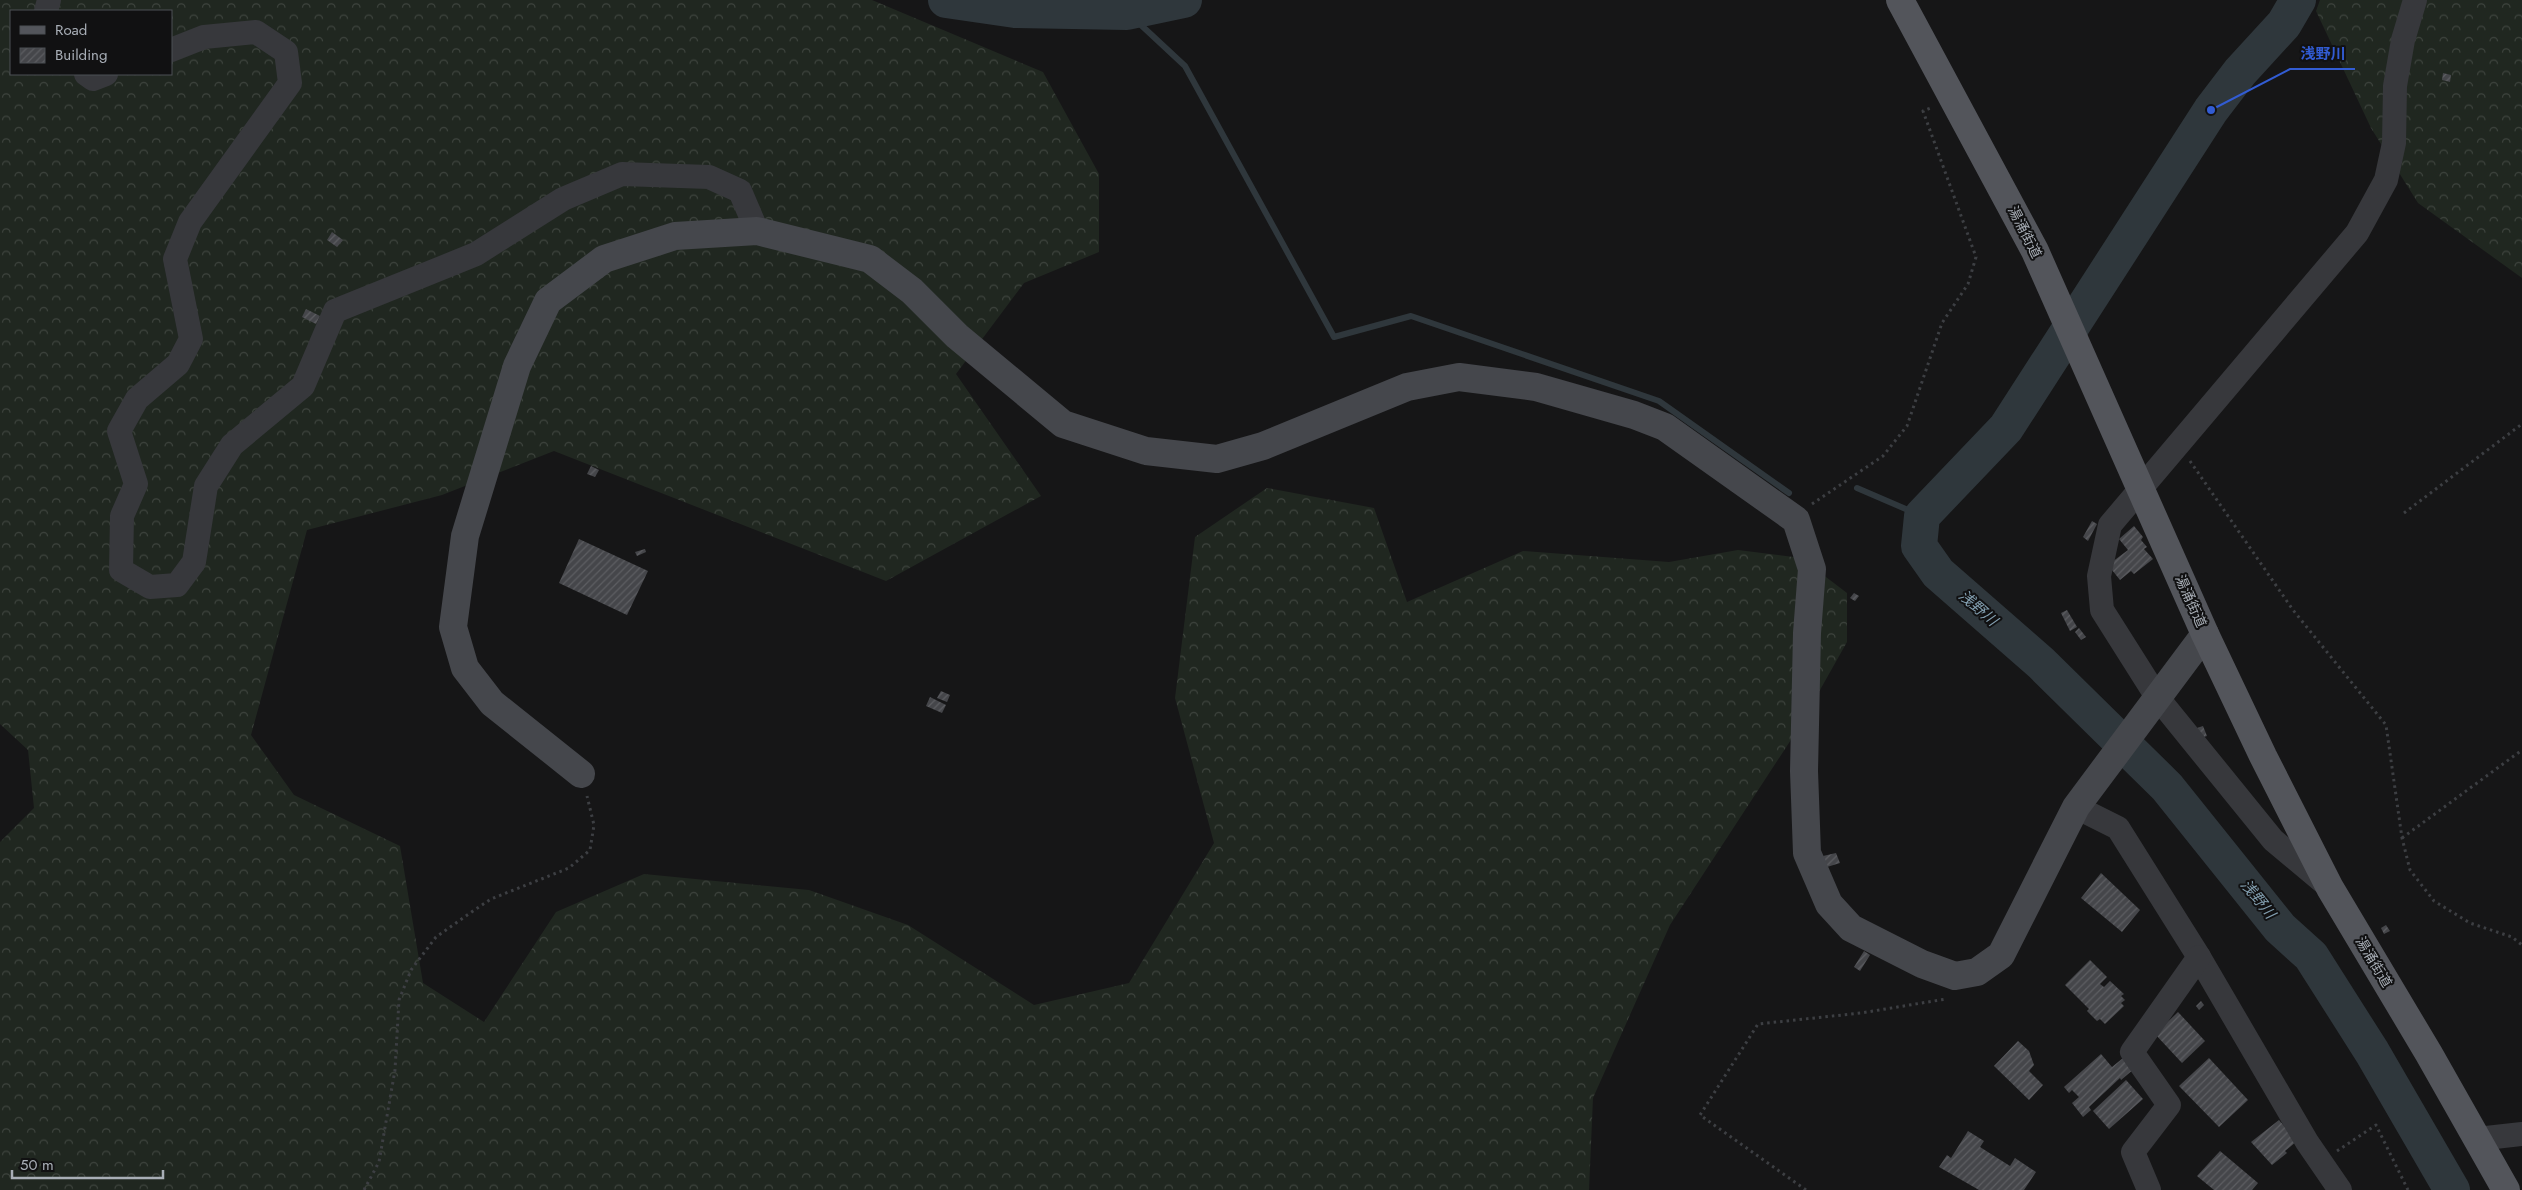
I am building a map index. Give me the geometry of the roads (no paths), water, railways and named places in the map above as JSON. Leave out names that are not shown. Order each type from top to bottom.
[{"type":"main road","name":"湯涌街道","points":[[1900,0],[1954,97],[2035,251],[2205,634],[2263,756],[2330,888],[2429,1054],[2506,1190]]},
{"type":"street","points":[[2330,888],[2273,840],[2150,706],[2102,610],[2099,576],[2110,525],[2177,443],[2357,233],[2386,180],[2394,143],[2395,86],[2403,40],[2415,0]]},
{"type":"street","points":[[172,50],[204,38],[256,32],[286,52],[290,83],[190,222],[175,259],[191,339],[178,364],[137,399],[119,431],[136,484],[122,516],[122,570],[150,587],[177,585],[194,562],[206,486],[232,445],[303,386],[335,311],[476,254],[563,199],[622,174],[709,177],[740,191],[757,231]]},
{"type":"street","points":[[88,75],[93,78],[103,75]]},
{"type":"street","points":[[581,774],[492,703],[465,668],[453,627],[465,536],[517,366],[548,302],[604,259],[676,236],[757,231],[870,259],[912,291],[957,336],[1063,424],[1146,451],[1217,459],[1263,446],[1407,387],[1459,377],[1536,387],[1634,415],[1665,427],[1796,520],[1812,569],[1807,632],[1804,771],[1807,853],[1829,904],[1851,928],[1922,964],[1955,976],[1977,972],[2001,955],[2076,807],[2091,784],[2205,634]]},
{"type":"street","points":[[2076,807],[2118,828],[2199,957],[2320,1163],[2340,1190]]},
{"type":"street","points":[[2149,1190],[2133,1152],[2169,1104],[2132,1052],[2199,957]]},
{"type":"street","points":[[2477,1139],[2522,1134]]},
{"type":"waterway","name":"浅野川","points":[[946,0],[1015,10],[1127,12],[1184,0]]},
{"type":"waterway","name":"浅野川","points":[[2298,0],[2284,24],[2240,72],[2211,110],[2006,428],[1922,516],[1919,546],[1938,573],[2041,663],[2167,787],[2280,928],[2311,956],[2372,1052],[2452,1190]]},
{"type":"waterway","points":[[1127,12],[1185,66],[1334,337],[1411,316],[1659,401],[1789,493]]},
{"type":"waterway","points":[[1857,488],[1922,516]]},
{"type":"place","name":"浅野川","points":[[2211,110]]}]
